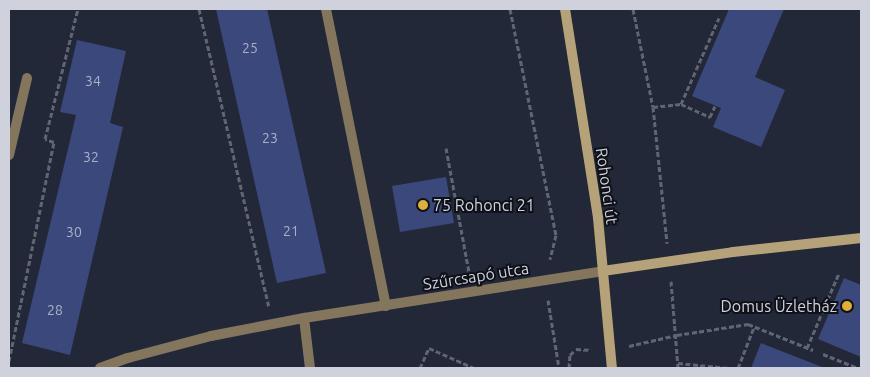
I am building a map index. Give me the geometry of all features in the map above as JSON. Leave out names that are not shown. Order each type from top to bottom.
[{"type":"main road","name":"Rohonci út","points":[[565,9],[598,218],[612,368]]},
{"type":"main road","name":"Szűrcsapó utca","points":[[603,272],[760,249],[861,238]]},
{"type":"street","points":[[326,9],[386,306]]},
{"type":"street","points":[[9,155],[28,78]]},
{"type":"street","name":"Szűrcsapó utca","points":[[100,368],[128,358],[211,336],[304,318],[603,272]]},
{"type":"street","points":[[304,318],[310,368]]},
{"type":"path","points":[[9,361],[54,142],[45,139],[78,9]]},
{"type":"path","points":[[199,9],[273,324]]},
{"type":"path","points":[[510,9],[556,235],[544,281],[559,368]]},
{"type":"path","points":[[633,9],[653,106],[677,335],[678,368]]},
{"type":"path","points":[[681,104],[719,18]]},
{"type":"path","points":[[653,106],[681,104],[710,117],[715,106]]},
{"type":"path","points":[[446,148],[472,292]]},
{"type":"path","points":[[807,348],[839,273]]},
{"type":"path","points":[[677,335],[748,324],[813,350]]},
{"type":"path","points":[[738,368],[754,327]]},
{"type":"path","points":[[420,368],[429,348],[474,368]]},
{"type":"path","points":[[823,354],[858,368]]},
{"type":"path","points":[[678,363],[729,368]]},
{"type":"building","points":[[216,9],[267,9],[326,273],[277,283]]},
{"type":"building","points":[[729,9],[784,9],[755,77],[785,90],[761,147],[713,127],[721,108],[692,96]]},
{"type":"building","points":[[77,40],[126,51],[110,123],[123,127],[70,355],[22,343],[76,115],[60,112]]},
{"type":"building","name":"75 Rohonci 21","points":[[446,177],[454,223],[400,232],[392,186]]},
{"type":"building","name":"Domus Üzletház","points":[[844,278],[861,285],[861,357],[818,339]]},
{"type":"building","points":[[761,343],[822,367],[822,368],[751,368]]},
{"type":"place","name":"75 Rohonci 21","points":[[423,205]]},
{"type":"place","name":"Domus Üzletház","points":[[847,306]]}]
